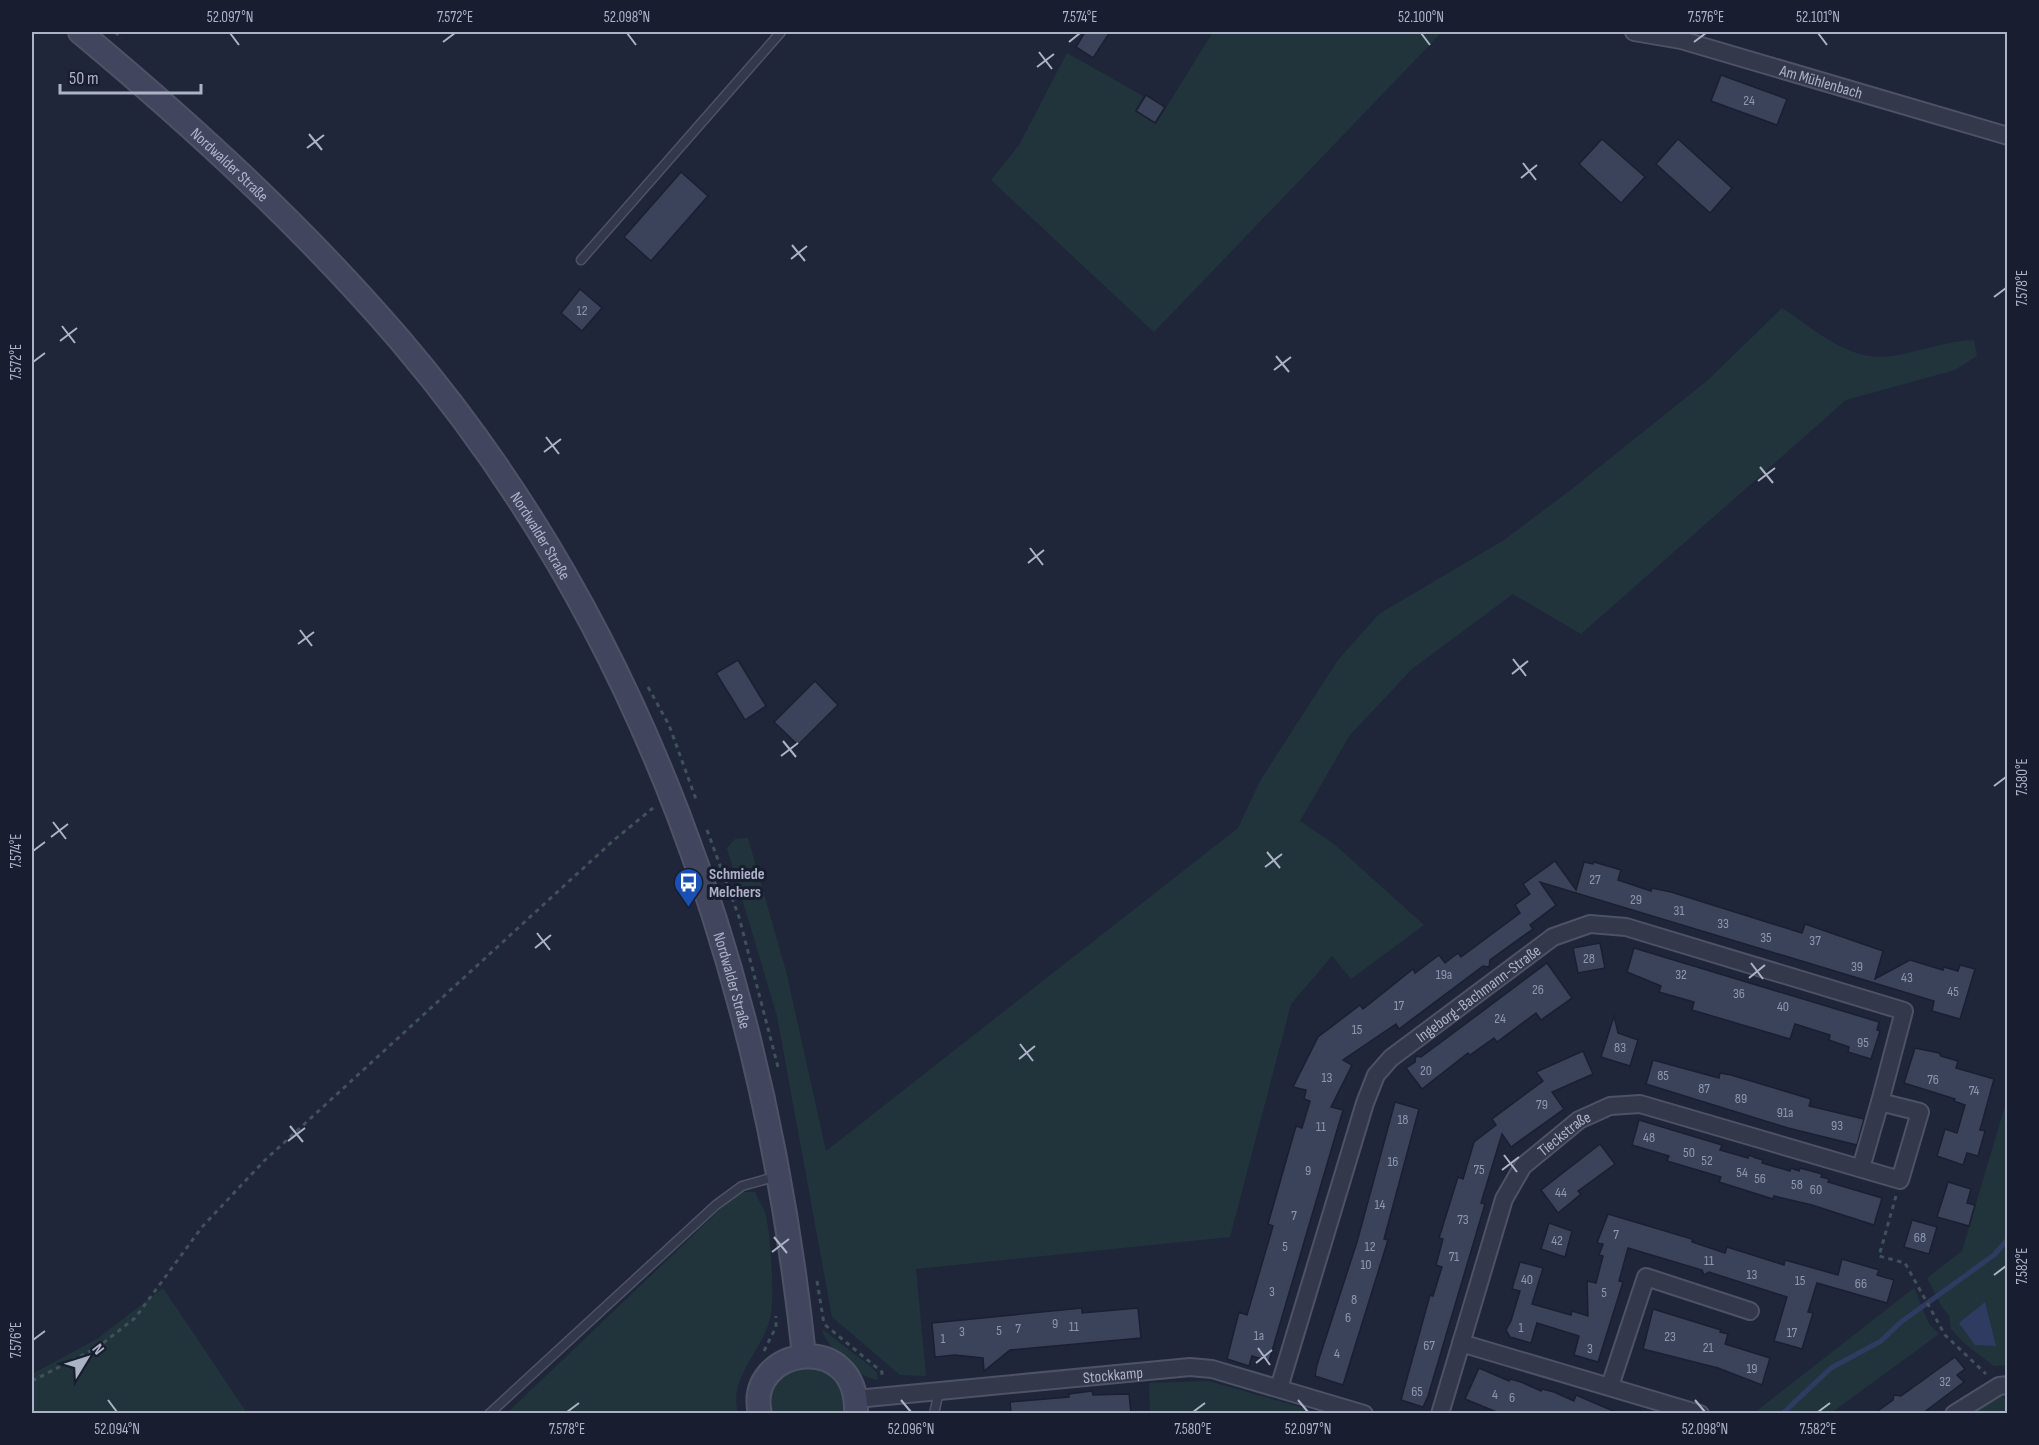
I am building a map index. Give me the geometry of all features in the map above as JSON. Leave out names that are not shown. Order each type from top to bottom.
[{"type":"main road","name":"Nordwalder Straße","points":[[80,32],[167,105],[274,205],[341,274],[429,377],[498,470],[559,566],[620,677],[672,794],[699,867],[733,975],[778,1176],[791,1248],[804,1355]]},
{"type":"main road","points":[[760,1413],[760,1393],[766,1378],[776,1367],[789,1359],[804,1355],[819,1356],[844,1371],[852,1384],[856,1406]]},
{"type":"street","name":"Am Mühlenbach","points":[[1634,32],[1681,40],[2007,136]]},
{"type":"street","name":"Ingeborg-Bachmann-Straße","points":[[1278,1388],[1365,1103],[1376,1075],[1391,1058],[1553,937],[1590,924],[1626,927],[1904,1011],[1880,1102]]},
{"type":"street","points":[[1861,1168],[1880,1102],[1920,1112],[1900,1180]]},
{"type":"street","name":"Tieckstraße","points":[[1440,1413],[1504,1199],[1523,1166],[1580,1120],[1610,1106],[1640,1104],[1900,1180]]},
{"type":"street","points":[[1610,1386],[1646,1277],[1750,1311]]},
{"type":"street","points":[[1461,1343],[1700,1413]]},
{"type":"street","name":"Stockkamp","points":[[856,1406],[939,1391],[1190,1367],[1212,1370],[1364,1413]]},
{"type":"street","points":[[1954,1413],[2003,1386]]},
{"type":"lane","points":[[581,260],[781,32]]},
{"type":"lane","points":[[489,1413],[716,1204],[742,1186],[778,1176]]},
{"type":"lane","points":[[934,1413],[939,1391]]},
{"type":"path","points":[[32,1381],[98,1347],[135,1318],[202,1227],[264,1161],[614,840],[672,794]]},
{"type":"path","points":[[1900,1180],[1880,1256],[1905,1263],[1945,1335],[2003,1386]]},
{"type":"path","points":[[761,1355],[776,1327],[777,1308]]},
{"type":"shaded area","points":[[1213,32],[1442,32],[1154,332],[991,180],[1019,145],[1067,53],[1143,96],[1135,111],[1156,124]]},
{"type":"shaded area","points":[[1782,308],[1833,342],[1861,354],[1876,357],[1891,356],[1953,342],[1974,340],[1977,356],[1955,370],[1846,400],[1581,634],[1513,594],[1412,669],[1350,735],[1300,821],[1334,844],[1424,925],[1351,979],[1332,956],[1291,1004],[1230,1237],[916,1269],[926,1376],[900,1375],[832,1317],[777,1016],[727,848],[735,839],[748,838],[786,971],[826,1151],[1238,828],[1260,781],[1338,660],[1379,614],[1504,540],[1572,489],[1708,380]]},
{"type":"shaded area","points":[[2007,1099],[2007,1365],[1994,1366],[1965,1344],[1951,1329],[1949,1315],[1942,1307],[1927,1278],[1962,1251]]},
{"type":"shaded area","points":[[743,1192],[755,1192],[765,1213],[771,1250],[772,1297],[770,1319],[766,1331],[747,1365],[738,1388],[736,1400],[738,1413],[507,1413],[728,1202]]},
{"type":"shaded area","points":[[163,1288],[247,1413],[32,1413],[32,1374],[97,1339]]},
{"type":"shaded area","points":[[1914,1288],[1929,1324],[1939,1334],[1831,1413],[1754,1413]]},
{"type":"shaded area","points":[[822,1329],[870,1366],[877,1373],[878,1380],[862,1374],[845,1361],[830,1344]]},
{"type":"shaded area","points":[[812,1367],[827,1373],[838,1384],[843,1397],[843,1413],[773,1413],[772,1395],[780,1381],[795,1371]]},
{"type":"shaded area","points":[[1208,1381],[1321,1413],[1150,1413],[1149,1383]]},
{"type":"shaded area","points":[[1998,1394],[2004,1397],[2007,1413],[1970,1414]]},
{"type":"water","points":[[1985,1302],[1996,1346],[1975,1345],[1959,1323]]},
{"type":"building","points":[[1085,32],[1110,32],[1093,58],[1076,47]]},
{"type":"building","points":[[1721,75],[1787,99],[1777,125],[1711,101]]},
{"type":"building","points":[[1146,95],[1165,107],[1155,123],[1136,111]]},
{"type":"building","points":[[1602,139],[1645,177],[1621,203],[1579,164]]},
{"type":"building","points":[[1678,139],[1732,188],[1710,213],[1656,164]]},
{"type":"building","points":[[681,172],[708,196],[651,261],[624,237]]},
{"type":"building","points":[[580,289],[602,308],[582,331],[561,313]]},
{"type":"building","points":[[738,660],[766,706],[745,720],[716,673]]},
{"type":"building","points":[[815,681],[838,705],[798,745],[774,722]]},
{"type":"building","points":[[1555,861],[1576,890],[1584,862],[1593,864],[1594,862],[1621,870],[1618,880],[1651,891],[1652,888],[1671,892],[1802,933],[1805,924],[1883,951],[1875,979],[1910,960],[1943,970],[1944,967],[1958,971],[1960,965],[1975,969],[1960,1019],[1932,1011],[1934,1001],[1540,882],[1556,905],[1530,925],[1533,929],[1490,960],[1489,967],[1483,966],[1399,1029],[1396,1024],[1343,1060],[1352,1065],[1331,1107],[1343,1110],[1269,1361],[1252,1356],[1249,1366],[1227,1359],[1239,1312],[1247,1315],[1273,1226],[1268,1224],[1296,1126],[1302,1128],[1310,1101],[1304,1099],[1306,1090],[1293,1087],[1318,1037],[1360,1005],[1363,1009],[1413,969],[1415,973],[1439,955],[1445,963],[1458,953],[1461,957],[1492,934],[1520,913],[1515,905],[1530,894],[1523,884]]},
{"type":"building","points":[[1600,943],[1605,968],[1578,973],[1573,948]]},
{"type":"building","points":[[1634,948],[1879,1022],[1877,1030],[1880,1031],[1871,1059],[1848,1052],[1849,1047],[1829,1040],[1830,1035],[1795,1024],[1790,1039],[1692,1010],[1694,1002],[1659,992],[1661,986],[1627,972]]},
{"type":"building","points":[[1547,963],[1572,998],[1541,1020],[1536,1013],[1497,1042],[1494,1038],[1470,1055],[1468,1053],[1422,1089],[1406,1068],[1415,1062],[1416,1056],[1421,1057]]},
{"type":"building","points":[[1614,1016],[1618,1033],[1638,1040],[1630,1066],[1601,1057]]},
{"type":"building","points":[[1915,1048],[1939,1053],[1941,1056],[1958,1061],[1956,1068],[1994,1079],[1980,1130],[1985,1131],[1978,1156],[1967,1153],[1963,1165],[1937,1156],[1945,1129],[1957,1133],[1965,1105],[1954,1101],[1955,1099],[1904,1083]]},
{"type":"building","points":[[1583,1051],[1593,1074],[1552,1092],[1564,1109],[1511,1147],[1502,1134],[1481,1203],[1485,1204],[1428,1396],[1423,1407],[1401,1400],[1430,1295],[1433,1296],[1442,1267],[1436,1265],[1443,1239],[1439,1238],[1458,1177],[1463,1179],[1474,1142],[1496,1125],[1492,1119],[1543,1081],[1536,1072]]},
{"type":"building","points":[[1653,1060],[1719,1078],[1720,1073],[1731,1075],[1811,1099],[1809,1106],[1864,1119],[1857,1145],[1788,1128],[1646,1084]]},
{"type":"building","points":[[1395,1102],[1419,1109],[1384,1239],[1388,1240],[1343,1385],[1315,1376],[1317,1365],[1357,1242]]},
{"type":"building","points":[[1639,1120],[1722,1145],[1720,1150],[1748,1158],[1749,1155],[1763,1160],[1762,1163],[1790,1171],[1791,1168],[1799,1171],[1800,1168],[1822,1174],[1821,1177],[1829,1179],[1828,1182],[1882,1198],[1874,1225],[1812,1205],[1774,1196],[1773,1199],[1719,1182],[1721,1177],[1667,1161],[1669,1156],[1632,1145]]},
{"type":"building","points":[[1600,1144],[1615,1164],[1578,1191],[1581,1194],[1558,1213],[1541,1190]]},
{"type":"building","points":[[1948,1182],[1971,1189],[1967,1203],[1975,1205],[1969,1226],[1937,1217]]},
{"type":"building","points":[[1608,1214],[1692,1239],[1692,1242],[1725,1253],[1727,1247],[1784,1265],[1785,1260],[1838,1275],[1842,1259],[1879,1270],[1877,1275],[1894,1280],[1887,1303],[1817,1283],[1808,1312],[1813,1313],[1802,1349],[1774,1341],[1787,1297],[1709,1272],[1704,1275],[1702,1270],[1628,1248],[1619,1281],[1623,1282],[1598,1362],[1574,1355],[1579,1336],[1537,1323],[1531,1343],[1510,1337],[1506,1330],[1520,1291],[1512,1289],[1520,1262],[1543,1268],[1532,1304],[1571,1315],[1572,1311],[1588,1316],[1587,1281],[1596,1283],[1603,1256],[1599,1255],[1603,1244],[1597,1243]]},
{"type":"building","points":[[1912,1220],[1937,1227],[1929,1254],[1904,1247]]},
{"type":"building","points":[[1549,1223],[1572,1231],[1565,1257],[1541,1249]]},
{"type":"building","points":[[1082,1308],[1082,1313],[1138,1308],[1141,1338],[1010,1350],[984,1371],[983,1358],[955,1355],[935,1357],[932,1323]]},
{"type":"building","points":[[1653,1309],[1721,1330],[1720,1332],[1728,1334],[1725,1344],[1770,1358],[1762,1385],[1718,1368],[1643,1349]]},
{"type":"building","points":[[1955,1357],[1965,1369],[1957,1375],[1964,1382],[1923,1413],[1875,1413],[1893,1400],[1894,1395],[1901,1396]]},
{"type":"building","points":[[1479,1368],[1509,1381],[1510,1379],[1541,1391],[1542,1389],[1554,1392],[1574,1401],[1576,1395],[1618,1413],[1499,1413],[1465,1399]]},
{"type":"building","points":[[1092,1391],[1093,1395],[1129,1394],[1131,1413],[1011,1413],[1010,1402],[1069,1397],[1069,1394]]},
{"type":"waterway","points":[[1782,1414],[1831,1368],[1881,1341],[1901,1322],[1994,1255],[2008,1239]]},
{"type":"place","name":"Schmiede Melchers","points":[[688,908]]}]
